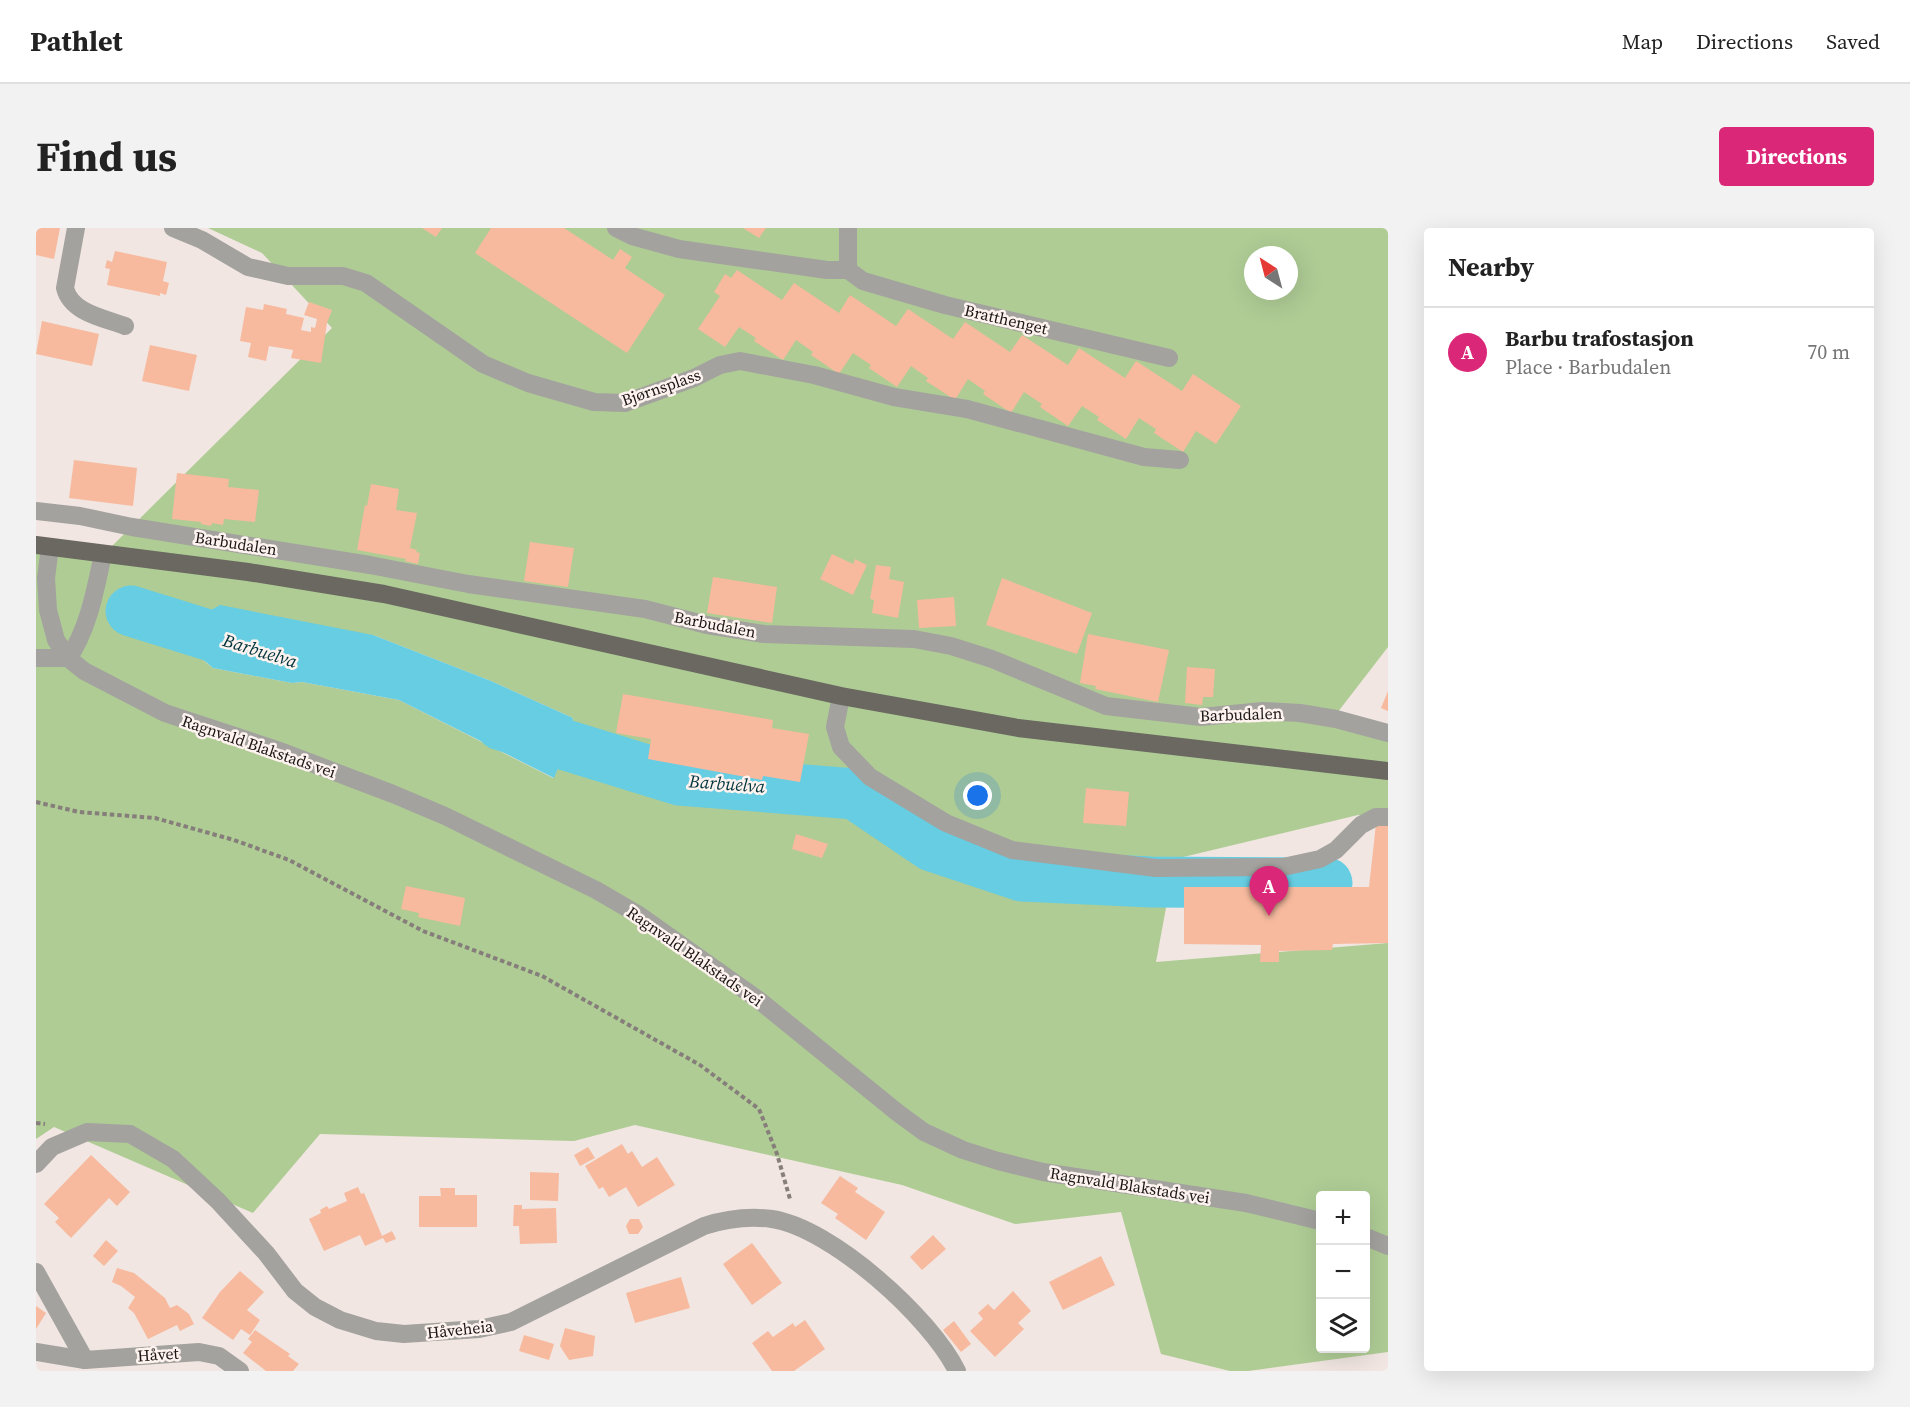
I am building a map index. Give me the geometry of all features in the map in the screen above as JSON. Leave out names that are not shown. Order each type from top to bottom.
[{"type":"main road","name":"Barbudalen","points":[[43,546],[249,573],[384,594],[841,696],[1018,728],[1388,771]]},
{"type":"street","points":[[76,228],[65,288],[67,297],[77,308],[125,326]]},
{"type":"street","name":"Bjørnsplass","points":[[173,228],[202,240],[248,267],[288,276],[343,276],[366,283],[483,364],[528,382],[594,402],[625,403],[694,378],[720,364],[740,361],[814,375],[894,397],[966,409],[1144,457],[1180,460]]},
{"type":"street","name":"Bratthenget","points":[[616,228],[632,236],[679,249],[827,270],[848,270],[862,281],[945,305],[1169,358]]},
{"type":"street","points":[[848,228],[848,270]]},
{"type":"street","name":"Barbudalen","points":[[36,511],[80,516],[132,527],[370,565],[468,584],[645,609],[706,625],[764,634],[914,639],[951,646],[992,659],[1106,706],[1201,717],[1263,711],[1300,712],[1388,733]]},
{"type":"street","name":"Ragnvald Blakstads vei","points":[[43,546],[48,610],[56,640],[68,657],[84,671],[165,713],[277,750],[445,816],[596,890],[639,915],[760,1001],[924,1132],[963,1150],[1043,1172],[1246,1203],[1316,1220]]},
{"type":"street","points":[[36,658],[68,657],[78,644],[98,579],[103,554]]},
{"type":"street","points":[[841,696],[835,727],[841,747],[870,777],[946,823],[1012,850],[1156,868],[1283,867],[1320,859],[1336,850],[1361,825],[1377,817],[1388,817]]},
{"type":"street","name":"Håveheia","points":[[36,1164],[51,1147],[87,1132],[130,1134],[173,1159],[218,1201],[266,1253],[296,1291],[315,1306],[340,1320],[376,1331],[404,1334],[479,1329],[511,1322],[704,1226],[729,1218],[772,1219],[797,1226],[833,1246],[894,1292],[932,1332],[957,1371]]},
{"type":"street","points":[[1370,1240],[1388,1246]]},
{"type":"street","points":[[36,1272],[85,1360]]},
{"type":"street","name":"Håvet","points":[[36,1352],[85,1360],[200,1352],[219,1356],[240,1371]]},
{"type":"path","points":[[36,802],[79,812],[155,818],[234,840],[289,860],[423,931],[542,976],[699,1065],[759,1109],[777,1154],[797,1226]]},
{"type":"green space","points":[[208,228],[1388,228],[1388,647],[1334,717],[1388,738],[1388,819],[1358,815],[1175,859],[1156,962],[1388,943],[1388,1352],[1248,1371],[1230,1371],[1161,1354],[1121,1212],[1015,1224],[902,1185],[635,1125],[574,1141],[320,1134],[253,1213],[54,1127],[36,1139],[36,543],[107,551],[332,328],[262,253]],"holes":[[[373,635],[491,681],[573,718],[567,746],[553,778],[399,700],[213,668],[186,646],[190,637]]]},
{"type":"water","points":[[220,605],[373,635],[491,681],[573,718],[567,746],[554,778],[399,700],[213,668],[186,645],[190,637],[186,624]]},
{"type":"building","points":[[36,228],[60,228],[54,259],[36,255]]},
{"type":"building","points":[[422,228],[442,228],[436,237]]},
{"type":"building","points":[[491,228],[564,228],[613,260],[620,249],[632,257],[625,268],[665,295],[627,353],[475,253]]},
{"type":"building","points":[[743,228],[766,228],[759,238]]},
{"type":"building","points":[[115,251],[167,262],[163,281],[169,283],[166,295],[160,293],[160,296],[107,285],[110,269],[105,268],[107,260],[112,262]]},
{"type":"building","points":[[737,270],[782,300],[794,283],[839,313],[850,295],[896,326],[908,309],[953,339],[965,322],[1010,352],[1022,335],[1068,365],[1079,348],[1125,378],[1136,361],[1182,391],[1193,374],[1241,406],[1216,444],[1196,431],[1183,452],[1154,433],[1156,429],[1139,418],[1126,439],[1097,420],[1099,417],[1082,406],[1068,426],[1040,407],[1042,404],[1024,392],[1011,413],[983,394],[985,391],[968,379],[955,400],[926,381],[928,378],[911,366],[897,387],[869,368],[871,365],[853,353],[839,374],[811,355],[813,352],[796,340],[783,360],[754,341],[756,338],[739,327],[725,347],[698,329],[720,296],[714,292],[725,274],[731,278]]},
{"type":"building","points":[[309,302],[332,310],[327,323],[321,363],[291,358],[293,350],[269,346],[266,361],[248,357],[251,343],[240,341],[246,307],[263,310],[264,304],[287,309],[286,314],[304,318],[301,330],[311,332],[311,327],[315,328],[317,319],[304,315]]},
{"type":"building","points":[[42,321],[99,334],[92,366],[36,354]]},
{"type":"building","points":[[150,345],[197,355],[189,391],[142,381]]},
{"type":"building","points":[[74,460],[137,468],[133,506],[69,498]]},
{"type":"building","points":[[177,473],[229,479],[228,487],[259,490],[255,522],[224,519],[223,525],[212,523],[211,526],[201,524],[201,522],[172,519]]},
{"type":"building","points":[[371,484],[399,489],[396,510],[417,513],[410,548],[420,553],[418,564],[405,561],[406,559],[357,550]]},
{"type":"building","points":[[530,542],[574,548],[568,587],[524,581]]},
{"type":"building","points":[[832,554],[853,564],[855,559],[867,565],[853,595],[820,579]]},
{"type":"building","points":[[876,565],[891,567],[889,579],[904,582],[898,618],[872,613],[874,600],[870,599]]},
{"type":"building","points":[[713,577],[777,587],[772,623],[707,613]]},
{"type":"building","points":[[1002,578],[1092,613],[1077,654],[986,625]]},
{"type":"building","points":[[954,597],[956,626],[919,628],[917,600]]},
{"type":"building","points":[[1088,634],[1169,650],[1158,702],[1095,689],[1096,686],[1080,683]]},
{"type":"building","points":[[1187,667],[1215,669],[1213,697],[1203,697],[1202,705],[1185,703]]},
{"type":"building","points":[[1388,691],[1388,711],[1381,708]]},
{"type":"building","points":[[623,694],[773,720],[772,728],[809,734],[800,782],[763,776],[762,780],[648,759],[651,739],[616,733]]},
{"type":"building","points":[[1086,788],[1129,792],[1126,826],[1083,823]]},
{"type":"building","points":[[1376,824],[1388,825],[1388,943],[1333,944],[1332,950],[1279,951],[1279,962],[1260,962],[1261,945],[1184,944],[1184,887],[1369,887]]},
{"type":"building","points":[[796,834],[828,844],[822,858],[792,849]]},
{"type":"building","points":[[406,886],[465,898],[460,926],[418,917],[419,913],[401,909]]},
{"type":"building","points":[[622,1144],[628,1154],[632,1151],[642,1167],[657,1157],[675,1185],[638,1207],[626,1187],[609,1197],[603,1187],[599,1189],[585,1166]]},
{"type":"building","points":[[588,1147],[595,1158],[580,1166],[574,1155]]},
{"type":"building","points":[[91,1155],[130,1192],[117,1206],[109,1198],[71,1238],[55,1222],[59,1218],[44,1204]]},
{"type":"building","points":[[530,1172],[559,1173],[558,1201],[530,1200]]},
{"type":"building","points":[[840,1176],[858,1188],[855,1192],[885,1212],[866,1240],[835,1218],[838,1214],[821,1203]]},
{"type":"building","points":[[358,1187],[361,1194],[364,1193],[382,1236],[392,1231],[396,1239],[386,1243],[383,1238],[365,1246],[360,1235],[324,1251],[309,1219],[321,1213],[320,1210],[327,1206],[329,1209],[347,1201],[344,1193]]},
{"type":"building","points":[[440,1188],[455,1188],[455,1195],[477,1195],[477,1227],[419,1227],[419,1196],[441,1196]]},
{"type":"building","points":[[514,1205],[522,1205],[522,1209],[556,1208],[557,1243],[520,1244],[519,1226],[513,1226]]},
{"type":"building","points":[[630,1219],[639,1219],[643,1227],[638,1234],[629,1234],[626,1226]]},
{"type":"building","points":[[933,1235],[946,1249],[922,1270],[910,1257]]},
{"type":"building","points":[[106,1240],[118,1251],[104,1266],[93,1256]]},
{"type":"building","points":[[752,1243],[782,1283],[752,1305],[723,1264]]},
{"type":"building","points":[[1101,1256],[1115,1285],[1063,1310],[1049,1282]]},
{"type":"building","points":[[117,1268],[134,1273],[165,1298],[170,1308],[177,1305],[189,1314],[194,1324],[180,1331],[177,1325],[148,1339],[134,1313],[128,1308],[135,1297],[112,1282]]},
{"type":"building","points":[[240,1271],[264,1292],[247,1310],[260,1320],[250,1335],[241,1329],[233,1340],[202,1318],[220,1292]]},
{"type":"building","points":[[681,1277],[690,1308],[635,1323],[626,1293]]},
{"type":"building","points":[[1013,1291],[1031,1311],[1018,1323],[1024,1329],[995,1357],[970,1331],[983,1319],[978,1313],[988,1304],[994,1310]]},
{"type":"building","points":[[36,1306],[46,1313],[36,1329]]},
{"type":"building","points":[[805,1320],[825,1349],[794,1371],[772,1371],[752,1343],[768,1331],[773,1337],[793,1323],[795,1327]]},
{"type":"building","points":[[954,1321],[971,1344],[961,1352],[943,1330]]},
{"type":"building","points":[[565,1328],[595,1336],[593,1356],[569,1360],[560,1346]]},
{"type":"building","points":[[255,1330],[290,1354],[288,1356],[299,1364],[293,1371],[266,1371],[243,1353],[252,1342],[248,1339]]},
{"type":"building","points":[[524,1335],[554,1344],[549,1360],[519,1351]]},
{"type":"waterway","name":"Barbuelva","points":[[131,611],[253,649]]},
{"type":"waterway","name":"Barbuelva","points":[[501,725],[679,780],[855,794],[932,846],[1022,876],[1151,882],[1327,883]]},
{"type":"place","name":"Barbu trafostasjon","points":[[1269,916]]}]
